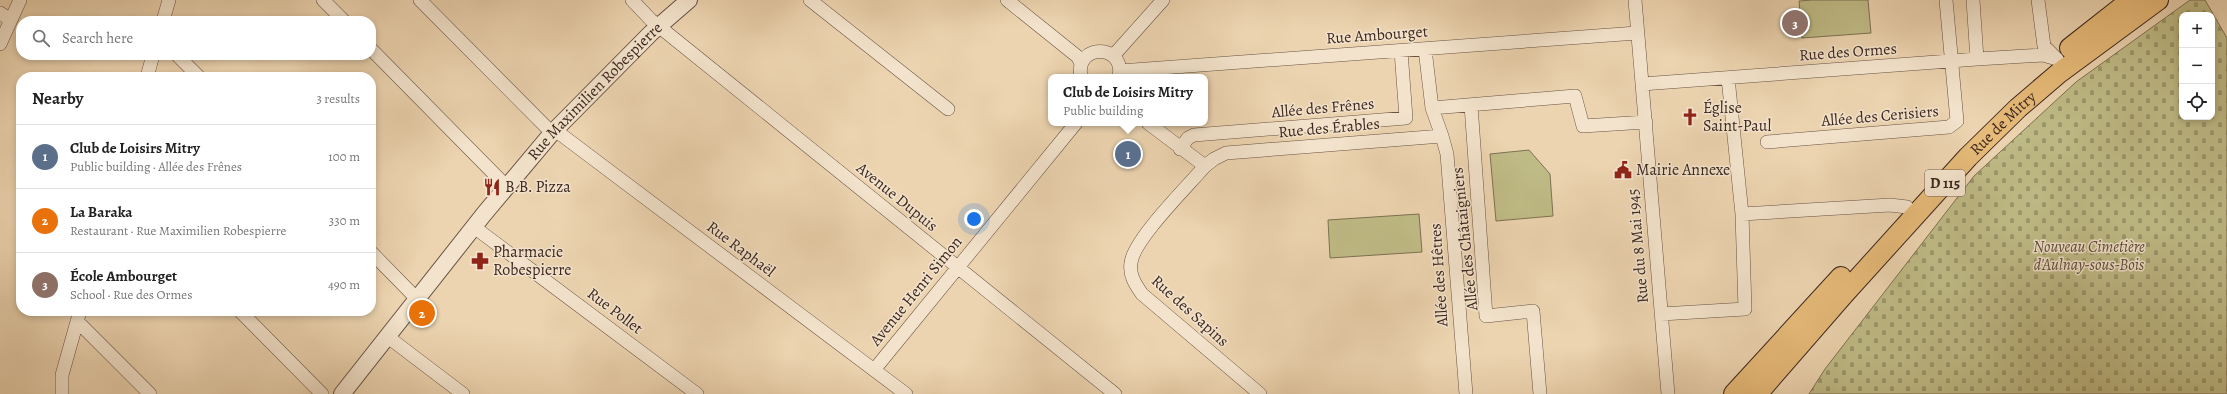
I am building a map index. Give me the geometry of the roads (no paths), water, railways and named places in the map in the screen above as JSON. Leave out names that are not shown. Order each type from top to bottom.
[{"type":"main road","name":"Rue de Mitry","points":[[1734,394],[1966,143],[2057,59],[2131,0]]},
{"type":"main road","name":"Rue de Mitry","points":[[1756,394],[1844,294],[1985,140],[2018,108],[2059,73],[2158,0]]},
{"type":"street","points":[[0,44],[5,17],[20,0]]},
{"type":"street","points":[[164,16],[169,0]]},
{"type":"street","points":[[323,0],[339,16]]},
{"type":"street","name":"Rue Raphaël","points":[[420,0],[554,132],[906,394]]},
{"type":"street","name":"Avenue Dupuis","points":[[632,0],[659,26],[1115,394]]},
{"type":"street","name":"Rue Maximilien Robespierre","points":[[342,394],[474,227],[554,132],[659,26],[689,0]]},
{"type":"street","points":[[810,0],[948,109]]},
{"type":"street","points":[[1007,0],[1078,57],[1081,71]]},
{"type":"street","points":[[1113,56],[1163,0]]},
{"type":"street","name":"Rue du 8 Mai 1945","points":[[1635,0],[1668,394]]},
{"type":"street","points":[[1946,0],[1951,61]]},
{"type":"street","points":[[1973,0],[1977,59]]},
{"type":"street","points":[[2038,0],[2044,46],[2057,59]]},
{"type":"street","name":"Rue Ambourget","points":[[1120,74],[1637,33]]},
{"type":"street","points":[[1425,49],[1432,108],[1442,136]]},
{"type":"street","points":[[1081,71],[1084,59],[1095,52],[1101,51],[1113,56],[1117,60],[1120,74]]},
{"type":"street","name":"Allée des Frênes","points":[[1180,149],[1188,138],[1194,135],[1406,118],[1401,51]]},
{"type":"street","points":[[376,54],[508,187]]},
{"type":"street","name":"Rue des Ormes","points":[[1642,84],[2043,55],[2057,59]]},
{"type":"street","points":[[148,72],[152,60]]},
{"type":"street","points":[[181,60],[194,72]]},
{"type":"street","name":"Allée des Cerisiers","points":[[1767,142],[1949,127],[1957,121],[1951,61]]},
{"type":"street","points":[[1661,314],[1745,309],[1742,214],[1728,78]]},
{"type":"street","points":[[1432,108],[1575,96],[1583,126],[1646,122]]},
{"type":"street","name":"Allée des Châtaigniers","points":[[1471,105],[1486,316],[1533,311],[1540,394]]},
{"type":"street","name":"Avenue Henri Simon","points":[[874,370],[1074,126]]},
{"type":"street","points":[[1152,126],[1180,149],[1205,166]]},
{"type":"street","name":"Allée des Hêtres","points":[[1442,136],[1447,154],[1462,394]]},
{"type":"street","name":"Rue des Érables","points":[[1205,166],[1214,159],[1226,153],[1442,136]]},
{"type":"street","name":"Rue des Sapins","points":[[1205,166],[1136,246],[1130,264],[1132,276],[1142,294],[1260,394]]},
{"type":"street","points":[[1742,214],[1890,204],[1907,207]]},
{"type":"street","name":"Rue Pollet","points":[[474,227],[697,394]]},
{"type":"street","points":[[376,257],[417,299]]},
{"type":"street","points":[[62,394],[62,375],[79,316]]},
{"type":"street","points":[[79,316],[150,394]]},
{"type":"street","points":[[245,316],[322,394]]},
{"type":"street","points":[[388,337],[463,394]]},
{"type":"place","name":"École Ambourget","points":[[1795,23]]},
{"type":"place","name":"Église Saint-Paul","points":[[1690,117]]},
{"type":"place","name":"Club de Loisirs Mitry","points":[[1128,154]]},
{"type":"place","name":"Mairie Annexe","points":[[1623,170]]},
{"type":"place","name":"B.B. Pizza","points":[[492,187]]},
{"type":"place","name":"Pharmacie Robespierre","points":[[480,261]]},
{"type":"place","name":"La Baraka","points":[[422,313]]},
{"type":"park label","name":"Nouveau Cimetière d'Aulnay-sous-Bois","points":[[2089,256]]}]
